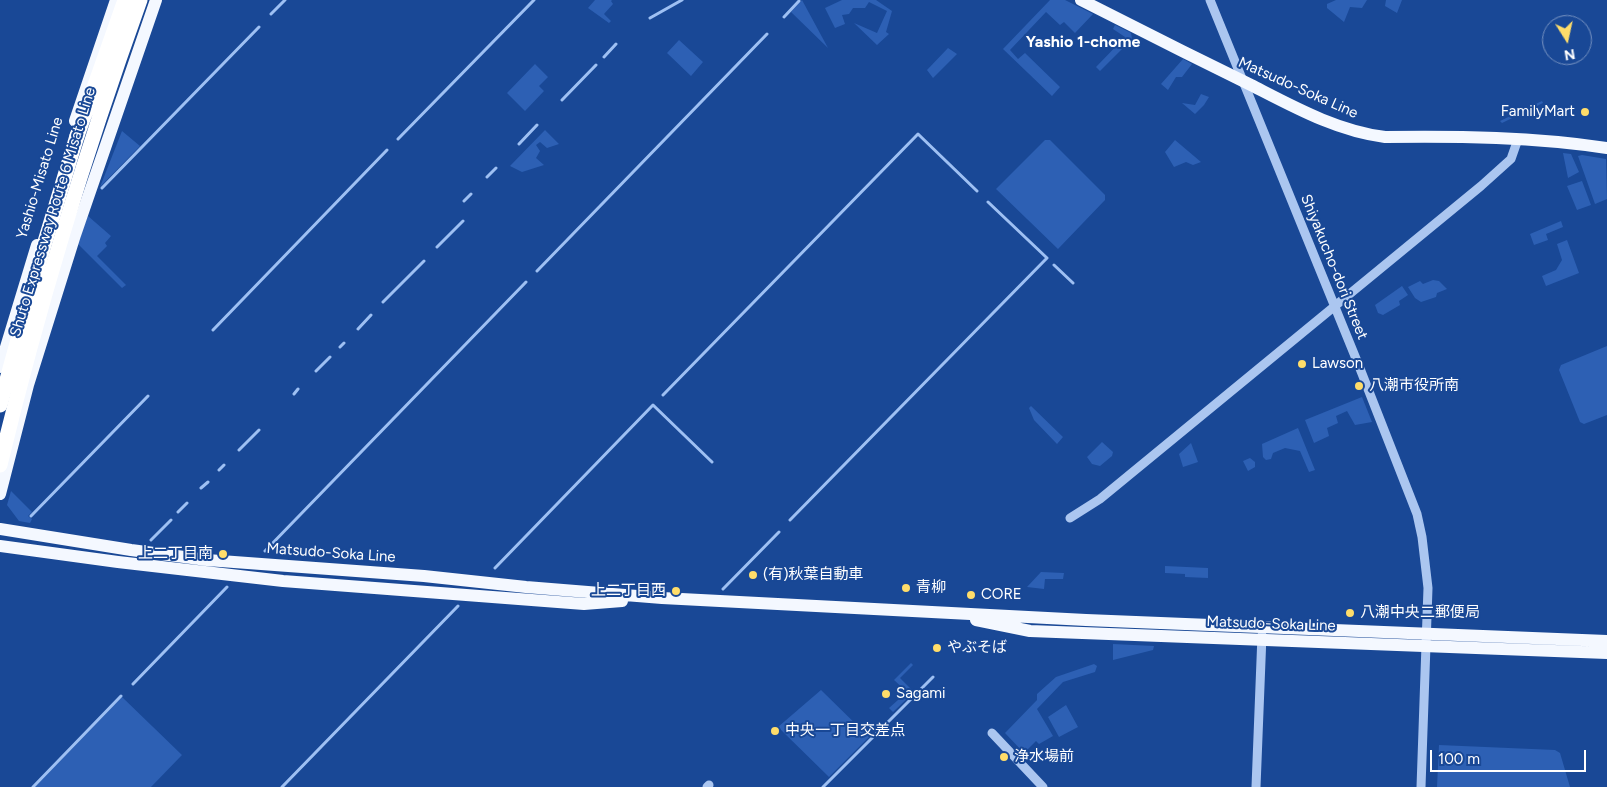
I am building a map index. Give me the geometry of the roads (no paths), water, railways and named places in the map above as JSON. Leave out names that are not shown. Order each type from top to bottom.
[{"type":"highway","name":"Shuto Expressway Route 6 Misato Line","points":[[0,405],[22,319],[65,175],[125,0]]},
{"type":"highway","name":"Shuto Expressway Route 6 Misato Line","points":[[0,465],[53,261],[86,154],[140,0]]},
{"type":"main road","name":"Yashio-Misato Line","points":[[0,367],[88,80],[116,0]]},
{"type":"main road","points":[[0,494],[28,385],[75,235],[156,0]]},
{"type":"main road","name":"Matsudo-Soka Line","points":[[1081,0],[1314,116],[1344,129],[1385,137],[1518,139],[1573,143],[1607,148]]},
{"type":"main road","points":[[88,80],[112,65],[126,43],[148,24]]},
{"type":"main road","points":[[0,443],[11,415],[28,385]]},
{"type":"main road","name":"Matsudo-Soka Line","points":[[0,529],[207,560],[424,576],[526,587],[662,598],[1086,620],[1262,634],[1426,640],[1607,641]]},
{"type":"main road","name":"Matsudo-Soka Line","points":[[0,546],[128,563],[352,587],[584,604],[662,598]]},
{"type":"main road","name":"Matsudo-Soka Line","points":[[1426,640],[1607,653]]},
{"type":"street","name":"Shiyakucho-dori Street","points":[[1210,0],[1335,306],[1416,514],[1426,565],[1428,588],[1421,787]]},
{"type":"street","points":[[1070,518],[1100,499],[1504,165],[1511,159],[1518,139]]},
{"type":"street","points":[[1256,787],[1262,634]]},
{"type":"street","points":[[992,733],[1043,787]]},
{"type":"waterway","points":[[271,14],[285,0]]},
{"type":"waterway","points":[[398,139],[534,0]]},
{"type":"waterway","points":[[650,18],[682,0]]},
{"type":"waterway","points":[[784,17],[799,1]]},
{"type":"waterway","points":[[102,188],[259,27]]},
{"type":"waterway","points":[[537,271],[767,34]]},
{"type":"waterway","points":[[604,57],[616,44]]},
{"type":"waterway","points":[[562,100],[596,65]]},
{"type":"waterway","points":[[519,144],[537,125]]},
{"type":"waterway","points":[[663,395],[918,134],[977,191]]},
{"type":"waterway","points":[[213,330],[387,150]]},
{"type":"waterway","points":[[487,177],[496,168]]},
{"type":"waterway","points":[[464,201],[471,194]]},
{"type":"waterway","points":[[790,520],[1047,258],[988,202]]},
{"type":"waterway","points":[[437,247],[463,221]]},
{"type":"waterway","points":[[383,302],[424,261]]},
{"type":"waterway","points":[[1054,265],[1073,283]]},
{"type":"waterway","points":[[265,551],[526,282]]},
{"type":"waterway","points":[[358,329],[371,315]]},
{"type":"waterway","points":[[340,347],[344,343]]},
{"type":"waterway","points":[[316,371],[330,357]]},
{"type":"waterway","points":[[294,394],[298,389]]},
{"type":"waterway","points":[[31,516],[148,396]]},
{"type":"waterway","points":[[495,568],[653,405],[712,462]]},
{"type":"waterway","points":[[239,450],[259,430]]},
{"type":"waterway","points":[[219,470],[224,465]]},
{"type":"waterway","points":[[201,488],[208,482]]},
{"type":"waterway","points":[[178,512],[187,503]]},
{"type":"waterway","points":[[151,540],[171,520]]},
{"type":"waterway","points":[[723,589],[779,532]]},
{"type":"waterway","points":[[133,684],[227,587]]},
{"type":"waterway","points":[[282,787],[458,606]]},
{"type":"waterway","points":[[823,787],[933,677]]},
{"type":"waterway","points":[[33,787],[121,696]]},
{"type":"place","name":"FamilyMart","points":[[1585,112]]},
{"type":"place","name":"Lawson","points":[[1302,364]]},
{"type":"place","name":"八潮市役所南","points":[[1359,386]]},
{"type":"place","name":"上二丁目南","points":[[223,554]]},
{"type":"place","name":"(有)秋葉自動車","points":[[753,575]]},
{"type":"place","name":"青柳","points":[[906,588]]},
{"type":"place","name":"上二丁目西","points":[[676,591]]},
{"type":"place","name":"CORE","points":[[971,595]]},
{"type":"place","name":"八潮中央二郵便局","points":[[1350,613]]},
{"type":"place","name":"やぶそば","points":[[937,648]]},
{"type":"place","name":"Sagami","points":[[886,694]]},
{"type":"place","name":"中央一丁目交差点","points":[[775,731]]},
{"type":"place","name":"浄水場前","points":[[1004,757]]},
{"type":"district","name":"Yashio 1-chome","points":[[1083,42]]}]
